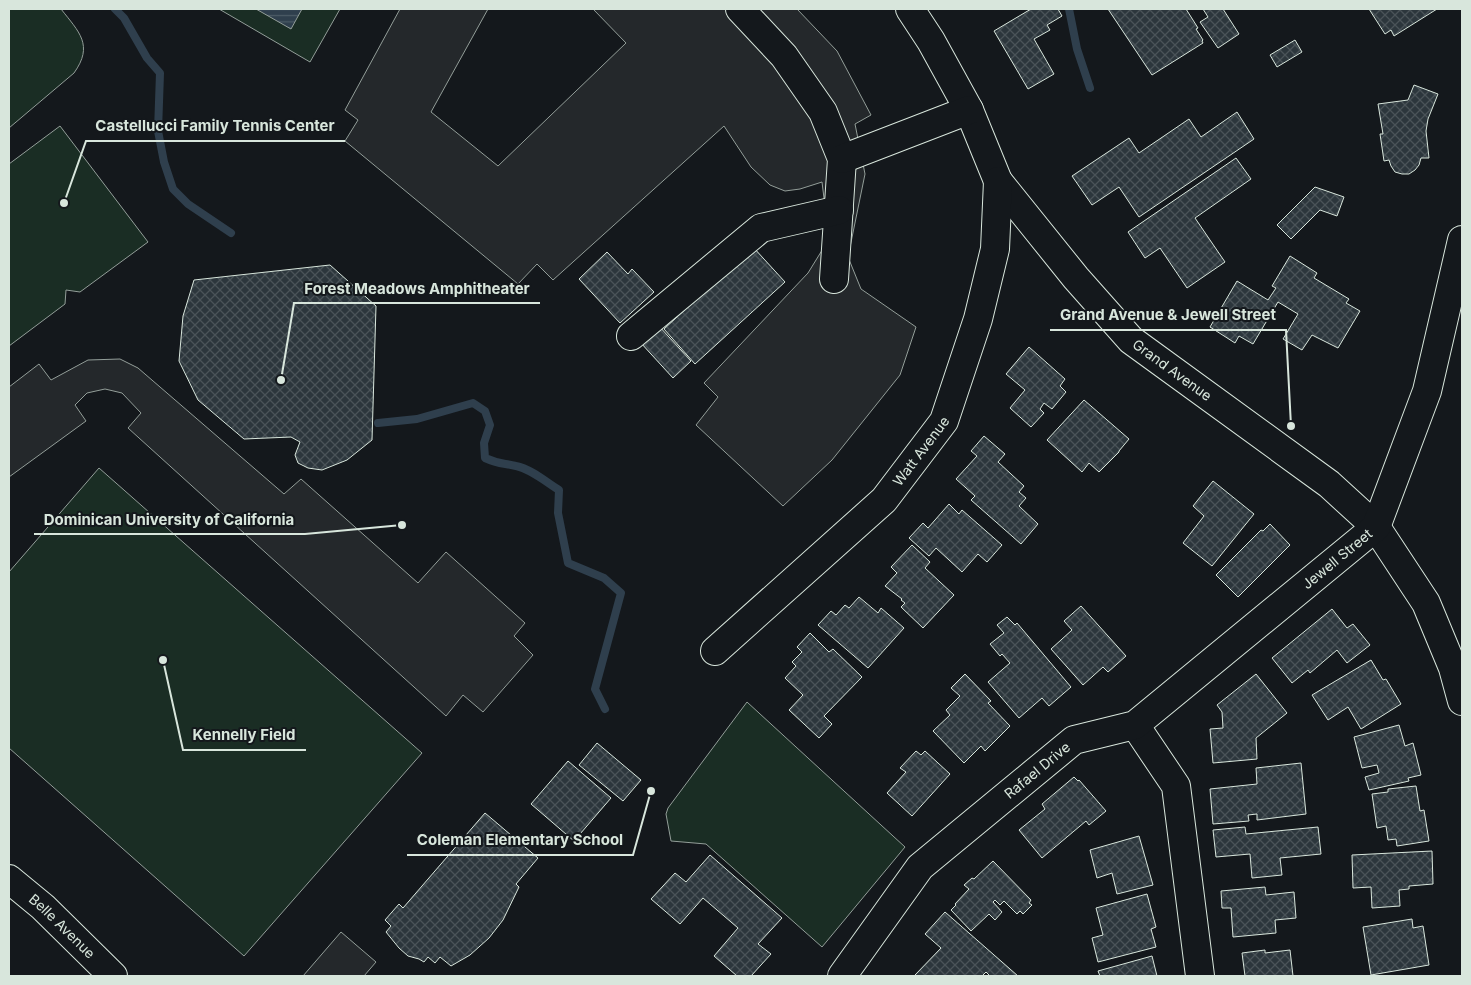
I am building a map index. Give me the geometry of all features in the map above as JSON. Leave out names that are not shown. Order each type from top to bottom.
[{"type":"street","points":[[740,9],[784,56],[823,112],[842,159],[834,279]]},
{"type":"street","name":"Grand Avenue","points":[[910,9],[931,41],[969,110],[998,181],[1076,278],[1131,340],[1329,484],[1376,527],[1426,603],[1458,665],[1462,701]]},
{"type":"street","points":[[842,159],[969,110]]},
{"type":"street","name":"Watt Avenue","points":[[715,651],[884,500],[944,421],[978,319],[994,257],[998,181]]},
{"type":"street","points":[[631,336],[761,228],[839,210]]},
{"type":"street","name":"Jewell Street","points":[[1134,724],[1376,527],[1427,391],[1462,240]]},
{"type":"street","points":[[1134,724],[1176,786],[1200,976]]},
{"type":"street","name":"Rafael Drive","points":[[842,976],[920,868],[1074,740],[1134,724]]},
{"type":"street","name":"Belle Avenue","points":[[9,879],[43,907],[114,976]]},
{"type":"green space","points":[[9,9],[61,9],[82,39],[83,54],[74,73],[9,128]]},
{"type":"green space","points":[[219,9],[340,9],[310,62]]},
{"type":"green space","points":[[60,126],[148,242],[80,292],[66,290],[65,304],[9,346],[9,164]]},
{"type":"green space","points":[[99,468],[422,753],[244,956],[9,748],[9,572]]},
{"type":"green space","points":[[747,702],[905,847],[822,947],[706,844],[671,841],[666,814],[668,808]]},
{"type":"shaded area","points":[[400,9],[488,9],[431,112],[498,166],[626,43],[593,9],[797,9],[837,51],[871,115],[855,124],[865,174],[848,257],[861,289],[916,327],[900,375],[832,460],[783,506],[696,425],[718,397],[704,383],[808,273],[829,239],[822,182],[800,189],[785,191],[770,185],[751,167],[724,126],[553,280],[537,264],[518,284],[345,141],[358,120],[345,110]]},
{"type":"shaded area","points":[[120,359],[138,368],[284,494],[301,479],[418,583],[446,552],[525,623],[514,636],[533,655],[483,712],[463,695],[446,716],[128,428],[141,413],[122,393],[105,389],[87,393],[75,405],[86,421],[9,477],[9,387],[39,364],[51,380],[88,360]]},
{"type":"shaded area","points":[[341,932],[376,962],[364,976],[303,976]]},
{"type":"water","points":[[256,9],[302,9],[291,29]]},
{"type":"building","points":[[1031,9],[1058,9],[1062,16],[1047,25],[1050,30],[1034,39],[1054,74],[1028,89],[994,31]]},
{"type":"building","points":[[1108,9],[1186,9],[1198,28],[1196,29],[1203,43],[1152,75]]},
{"type":"building","points":[[1203,9],[1223,9],[1239,34],[1218,48],[1200,22],[1208,17]]},
{"type":"building","points":[[1369,9],[1437,9],[1394,36],[1391,30],[1385,34]]},
{"type":"building","points":[[1295,40],[1302,52],[1277,67],[1270,55]]},
{"type":"building","points":[[1414,85],[1438,94],[1428,119],[1426,131],[1429,158],[1421,158],[1415,170],[1409,174],[1402,174],[1395,172],[1389,160],[1384,161],[1380,134],[1383,134],[1378,104],[1408,100]]},
{"type":"building","points":[[1237,112],[1254,139],[1139,217],[1119,187],[1092,205],[1072,176],[1129,138],[1139,153],[1189,119],[1201,137]]},
{"type":"building","points":[[1236,158],[1251,179],[1195,218],[1225,262],[1187,288],[1160,248],[1145,258],[1128,232]]},
{"type":"building","points":[[1315,187],[1344,197],[1337,216],[1320,210],[1291,239],[1277,225]]},
{"type":"building","points":[[753,247],[785,282],[695,364],[664,329]]},
{"type":"building","points":[[607,252],[628,274],[632,269],[654,292],[620,323],[579,279]]},
{"type":"building","points":[[1290,256],[1317,273],[1314,278],[1349,299],[1346,303],[1360,311],[1338,348],[1312,335],[1302,350],[1283,339],[1298,314],[1278,302],[1253,344],[1239,336],[1235,343],[1210,327],[1237,281],[1268,300],[1276,288],[1272,286]]},
{"type":"building","points":[[330,265],[376,306],[372,440],[347,460],[322,470],[308,468],[298,463],[295,455],[300,442],[291,437],[244,439],[198,400],[179,361],[183,316],[194,280]]},
{"type":"building","points":[[658,325],[691,361],[673,378],[640,342]]},
{"type":"building","points":[[1029,347],[1065,379],[1060,386],[1066,392],[1052,409],[1044,403],[1040,409],[1044,413],[1031,427],[1010,408],[1025,390],[1006,374]]},
{"type":"building","points":[[1084,400],[1129,439],[1099,472],[1089,463],[1082,472],[1047,440]]},
{"type":"building","points":[[984,436],[1005,454],[998,462],[1024,486],[1019,492],[1026,498],[1019,506],[1038,524],[1021,544],[971,500],[975,496],[956,479],[977,456],[971,451]]},
{"type":"building","points":[[1213,481],[1254,514],[1212,566],[1183,543],[1204,516],[1193,506]]},
{"type":"building","points":[[949,504],[959,514],[962,510],[1002,545],[987,562],[978,554],[962,572],[936,548],[929,556],[909,538],[923,523],[928,528]]},
{"type":"building","points":[[1270,524],[1290,545],[1238,597],[1216,575],[1261,530],[1263,531]]},
{"type":"building","points":[[912,545],[930,562],[925,568],[954,595],[923,628],[901,607],[905,603],[902,599],[885,586],[897,573],[891,567]]},
{"type":"building","points":[[859,597],[878,613],[881,608],[904,628],[868,668],[818,625],[831,611],[836,615],[845,605],[849,608]]},
{"type":"building","points":[[1081,606],[1126,656],[1108,672],[1103,667],[1083,685],[1051,649],[1072,630],[1064,621]]},
{"type":"building","points":[[1332,609],[1347,628],[1353,624],[1370,645],[1347,663],[1337,650],[1310,673],[1308,670],[1292,683],[1272,658]]},
{"type":"building","points":[[1007,617],[1015,625],[1017,623],[1071,687],[1049,706],[1042,698],[1019,718],[988,682],[1010,663],[1002,654],[1000,656],[990,644],[1004,633],[997,625]]},
{"type":"building","points":[[810,633],[829,652],[833,649],[862,677],[824,716],[832,724],[819,738],[789,710],[803,695],[785,678],[796,666],[792,662],[802,652],[797,647]]},
{"type":"building","points":[[1371,660],[1383,680],[1386,679],[1401,704],[1361,729],[1348,707],[1328,720],[1312,695]]},
{"type":"building","points":[[965,674],[991,701],[988,703],[1010,726],[985,751],[981,746],[964,763],[933,731],[950,715],[946,710],[960,696],[951,688]]},
{"type":"building","points":[[1256,674],[1287,713],[1256,738],[1257,759],[1213,763],[1210,729],[1223,728],[1222,712],[1217,705]]},
{"type":"building","points":[[1399,725],[1405,746],[1413,743],[1421,775],[1408,778],[1409,781],[1369,790],[1365,777],[1379,773],[1377,765],[1362,768],[1354,737]]},
{"type":"building","points":[[597,743],[641,780],[623,801],[579,765]]},
{"type":"building","points":[[916,751],[921,755],[925,751],[950,774],[912,816],[887,793],[906,772],[900,768]]},
{"type":"building","points":[[568,761],[611,798],[574,841],[531,804]]},
{"type":"building","points":[[1301,763],[1306,814],[1257,820],[1257,814],[1248,815],[1249,821],[1213,824],[1210,789],[1257,784],[1256,768]]},
{"type":"building","points":[[1074,777],[1079,780],[1106,811],[1089,825],[1086,821],[1042,858],[1019,830],[1045,809],[1042,804]]},
{"type":"building","points":[[1416,786],[1420,811],[1424,810],[1429,841],[1397,846],[1396,839],[1388,840],[1386,826],[1377,828],[1372,794],[1388,792],[1388,789]]},
{"type":"building","points":[[485,813],[538,858],[516,884],[519,887],[503,920],[489,938],[470,955],[451,966],[440,957],[435,963],[428,957],[424,962],[408,956],[386,932],[391,926],[385,920],[399,904],[403,908]]},
{"type":"building","points":[[1245,827],[1246,834],[1318,827],[1321,854],[1280,858],[1282,875],[1252,878],[1250,854],[1216,857],[1213,830]]},
{"type":"building","points":[[1139,836],[1153,885],[1117,894],[1112,873],[1097,878],[1090,850]]},
{"type":"building","points":[[1432,851],[1433,884],[1409,886],[1409,889],[1399,890],[1400,906],[1372,908],[1371,887],[1353,888],[1352,855]]},
{"type":"building","points":[[710,855],[782,918],[758,944],[771,954],[751,976],[737,976],[714,956],[738,928],[703,898],[680,924],[651,899],[675,873],[686,882]]},
{"type":"building","points":[[993,861],[1031,900],[1029,903],[1032,905],[1023,914],[1020,911],[1017,914],[1004,901],[1000,905],[995,900],[993,902],[1002,912],[995,920],[989,914],[971,931],[951,910],[969,889],[964,885],[972,878],[974,879]]},
{"type":"building","points":[[1265,887],[1266,895],[1294,892],[1296,918],[1275,920],[1276,933],[1233,937],[1231,908],[1222,908],[1221,891]]},
{"type":"building","points":[[1147,894],[1156,927],[1151,929],[1156,947],[1098,962],[1092,938],[1103,935],[1096,908]]},
{"type":"building","points":[[945,912],[1018,976],[990,976],[986,972],[982,976],[915,975],[941,948],[925,934]]},
{"type":"building","points":[[1412,919],[1413,928],[1423,926],[1429,965],[1371,975],[1363,927]]},
{"type":"building","points":[[1265,950],[1265,953],[1290,950],[1293,976],[1245,976],[1242,953]]},
{"type":"building","points":[[1152,956],[1157,976],[1100,976],[1098,971]]},
{"type":"waterway","points":[[115,9],[124,18],[147,58],[160,73],[158,131],[164,162],[173,189],[188,204],[231,233]]},
{"type":"waterway","points":[[1069,9],[1077,49],[1090,88]]},
{"type":"waterway","points":[[378,423],[417,419],[473,403],[485,411],[490,425],[484,443],[485,458],[527,470],[559,490],[558,513],[568,563],[604,578],[621,593],[595,689],[605,709]]},
{"type":"place","name":"Castellucci Family Tennis Center","points":[[64,203]]},
{"type":"place","name":"Forest Meadows Amphitheater","points":[[281,380]]},
{"type":"place","name":"Grand Avenue & Jewell Street","points":[[1291,426]]},
{"type":"place","name":"Dominican University of California","points":[[402,525]]},
{"type":"place","name":"Kennelly Field","points":[[163,660]]},
{"type":"place","name":"Coleman Elementary School","points":[[651,791]]}]
